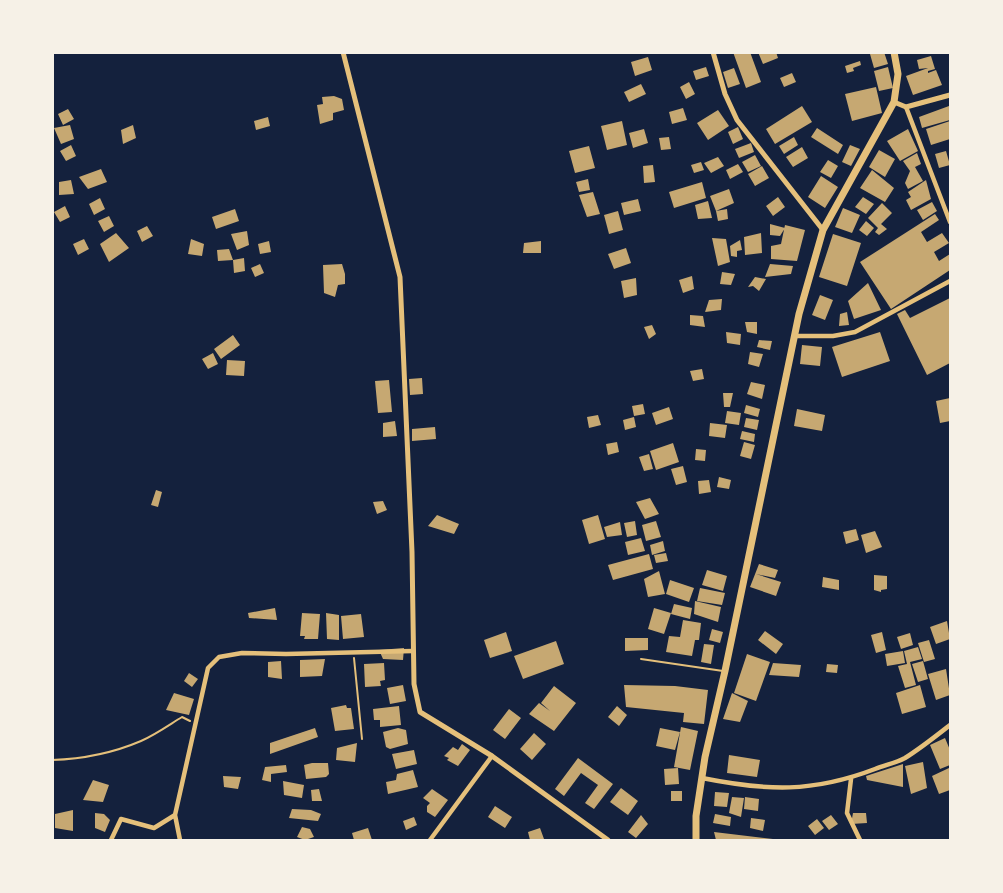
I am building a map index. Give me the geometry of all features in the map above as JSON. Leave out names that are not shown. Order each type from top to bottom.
[{"type":"main road","points":[[696,840],[696,816],[705,757],[726,671],[795,336],[823,230],[894,102],[898,74],[894,52]]},
{"type":"street","points":[[343,52],[400,277],[412,552],[414,684],[420,712],[492,756],[608,840]]},
{"type":"street","points":[[713,52],[724,94],[737,120],[823,230]]},
{"type":"street","points":[[894,102],[906,107],[951,95]]},
{"type":"street","points":[[906,107],[951,222]]},
{"type":"street","points":[[795,336],[833,336],[855,332],[951,281]]},
{"type":"street","points":[[180,840],[175,815],[208,668],[219,657],[242,653],[413,651]]},
{"type":"street","points":[[702,778],[741,786],[772,788],[804,788],[851,778],[904,759],[951,725]]},
{"type":"street","points":[[430,840],[492,756]]},
{"type":"street","points":[[851,778],[847,813],[860,840]]},
{"type":"street","points":[[111,840],[121,819],[154,828],[175,815]]},
{"type":"lane","points":[[641,659],[726,671]]},
{"type":"path","points":[[353,653],[362,739]]},
{"type":"path","points":[[52,759],[69,759],[112,751],[143,741],[182,717],[196,724]]},
{"type":"building","points":[[733,52],[750,52],[761,82],[746,88]]},
{"type":"building","points":[[758,52],[776,52],[778,58],[763,64]]},
{"type":"building","points":[[884,52],[888,64],[874,68],[870,54]]},
{"type":"building","points":[[931,56],[935,69],[928,73],[936,70],[942,85],[913,95],[906,76],[928,68],[919,69],[917,60]]},
{"type":"building","points":[[648,57],[652,70],[635,76],[631,62]]},
{"type":"building","points":[[860,61],[861,65],[847,73],[845,66]]},
{"type":"building","points":[[706,67],[709,76],[696,80],[693,71]]},
{"type":"building","points":[[888,67],[893,88],[879,91],[874,71]]},
{"type":"building","points":[[734,68],[740,84],[728,88],[723,72]]},
{"type":"building","points":[[792,73],[796,82],[784,87],[780,78]]},
{"type":"building","points":[[689,82],[695,94],[686,99],[680,87]]},
{"type":"building","points":[[641,84],[646,94],[629,102],[624,92]]},
{"type":"building","points":[[876,87],[882,113],[852,121],[845,94]]},
{"type":"building","points":[[334,96],[342,99],[344,110],[333,113],[333,120],[320,124],[317,105],[323,104],[322,97]]},
{"type":"building","points":[[802,106],[812,122],[775,144],[766,129]]},
{"type":"building","points":[[949,106],[950,120],[922,128],[919,117]]},
{"type":"building","points":[[683,108],[687,120],[672,124],[669,112]]},
{"type":"building","points":[[68,109],[74,119],[63,125],[58,114]]},
{"type":"building","points":[[718,110],[729,126],[708,140],[697,123]]},
{"type":"building","points":[[268,117],[270,126],[256,130],[254,121]]},
{"type":"building","points":[[622,121],[627,145],[607,150],[601,126]]},
{"type":"building","points":[[950,121],[950,139],[931,145],[926,129]]},
{"type":"building","points":[[70,125],[74,139],[61,144],[54,128]]},
{"type":"building","points":[[133,125],[136,138],[123,144],[121,130]]},
{"type":"building","points":[[738,127],[743,139],[733,144],[728,132]]},
{"type":"building","points":[[817,128],[843,145],[838,154],[811,137]]},
{"type":"building","points":[[644,129],[648,143],[633,148],[629,133]]},
{"type":"building","points":[[908,129],[918,151],[900,161],[887,141]]},
{"type":"building","points":[[669,137],[671,149],[661,150],[659,138]]},
{"type":"building","points":[[794,137],[798,145],[784,154],[779,146]]},
{"type":"building","points":[[751,143],[754,152],[739,158],[735,149]]},
{"type":"building","points":[[71,145],[76,156],[66,161],[60,151]]},
{"type":"building","points":[[850,145],[860,149],[851,166],[842,162]]},
{"type":"building","points":[[589,146],[595,168],[575,173],[569,151]]},
{"type":"building","points":[[802,147],[808,158],[793,167],[786,157]]},
{"type":"building","points":[[879,150],[895,159],[885,177],[869,167]]},
{"type":"building","points":[[946,151],[950,165],[939,168],[935,154]]},
{"type":"building","points":[[917,153],[921,164],[915,167],[923,181],[908,189],[905,183],[910,171],[903,161]]},
{"type":"building","points":[[755,155],[761,166],[748,172],[742,162]]},
{"type":"building","points":[[718,157],[724,166],[711,173],[704,163]]},
{"type":"building","points":[[828,160],[838,166],[831,178],[820,172]]},
{"type":"building","points":[[701,162],[704,170],[694,173],[691,165]]},
{"type":"building","points":[[738,164],[743,172],[730,179],[726,170]]},
{"type":"building","points":[[653,165],[655,182],[644,183],[643,166]]},
{"type":"building","points":[[762,166],[769,178],[755,186],[748,174]]},
{"type":"building","points":[[101,169],[107,182],[88,189],[79,177]]},
{"type":"building","points":[[872,170],[894,188],[885,202],[860,188]]},
{"type":"building","points":[[821,176],[838,187],[825,208],[808,197]]},
{"type":"building","points":[[588,179],[590,190],[579,192],[576,182]]},
{"type":"building","points":[[71,180],[74,194],[59,195],[59,182]]},
{"type":"building","points":[[926,180],[931,199],[911,210],[906,200],[911,197],[908,192]]},
{"type":"building","points":[[702,182],[706,198],[674,208],[669,192]]},
{"type":"building","points":[[729,189],[734,203],[716,211],[710,196]]},
{"type":"building","points":[[593,192],[600,214],[587,217],[579,195]]},
{"type":"building","points":[[778,197],[785,207],[773,216],[766,206]]},
{"type":"building","points":[[863,197],[874,204],[866,214],[855,207]]},
{"type":"building","points":[[100,198],[105,209],[94,215],[89,204]]},
{"type":"building","points":[[638,199],[641,211],[624,215],[621,203]]},
{"type":"building","points":[[708,201],[712,218],[698,219],[695,205]]},
{"type":"building","points":[[932,202],[937,211],[923,220],[917,210]]},
{"type":"building","points":[[882,203],[892,213],[881,224],[887,229],[879,235],[875,232],[878,228],[868,218]]},
{"type":"building","points":[[65,206],[70,217],[60,222],[54,212]]},
{"type":"building","points":[[843,208],[860,215],[852,233],[835,227]]},
{"type":"building","points":[[235,209],[239,221],[216,229],[212,217]]},
{"type":"building","points":[[727,209],[728,219],[718,221],[716,211]]},
{"type":"building","points":[[618,211],[623,230],[609,234],[604,215]]},
{"type":"building","points":[[935,214],[939,220],[921,232],[927,242],[942,233],[949,243],[934,252],[939,261],[950,254],[950,270],[891,309],[860,262]]},
{"type":"building","points":[[109,216],[114,226],[104,232],[98,221]]},
{"type":"building","points":[[866,221],[874,228],[867,236],[859,230]]},
{"type":"building","points":[[770,224],[785,228],[780,236],[770,235]]},
{"type":"building","points":[[785,225],[805,230],[797,261],[771,259],[771,246],[781,244]]},
{"type":"building","points":[[147,226],[153,236],[142,242],[137,231]]},
{"type":"building","points":[[247,231],[249,245],[237,250],[231,234]]},
{"type":"building","points":[[116,233],[129,248],[109,262],[100,244]]},
{"type":"building","points":[[761,233],[762,253],[745,255],[744,237]]},
{"type":"building","points":[[833,234],[861,243],[847,286],[819,277]]},
{"type":"building","points":[[712,238],[726,239],[730,262],[718,266]]},
{"type":"building","points":[[84,239],[89,249],[78,255],[73,244]]},
{"type":"building","points":[[191,239],[204,244],[202,256],[188,254]]},
{"type":"building","points":[[740,240],[742,250],[737,251],[737,257],[731,256],[730,246]]},
{"type":"building","points":[[269,241],[271,252],[260,254],[258,244]]},
{"type":"building","points":[[541,241],[541,253],[523,253],[524,243]]},
{"type":"building","points":[[626,248],[631,263],[614,269],[608,254]]},
{"type":"building","points":[[229,249],[233,260],[218,261],[217,250]]},
{"type":"building","points":[[244,258],[245,271],[234,273],[233,260]]},
{"type":"building","points":[[260,264],[264,273],[255,277],[251,268]]},
{"type":"building","points":[[342,264],[345,284],[338,285],[335,297],[324,293],[323,265]]},
{"type":"building","points":[[770,264],[793,266],[791,274],[765,277]]},
{"type":"building","points":[[722,272],[735,274],[731,285],[720,284]]},
{"type":"building","points":[[692,276],[694,289],[683,293],[679,280]]},
{"type":"building","points":[[755,277],[766,279],[759,291],[753,286],[748,287]]},
{"type":"building","points":[[636,278],[637,295],[624,298],[621,281]]},
{"type":"building","points":[[868,283],[881,310],[854,319],[848,301]]},
{"type":"building","points":[[820,295],[833,300],[825,320],[812,315]]},
{"type":"building","points":[[950,298],[950,363],[927,375],[897,314],[905,310],[910,318]]},
{"type":"building","points":[[722,299],[721,310],[705,312],[709,300]]},
{"type":"building","points":[[847,312],[849,325],[839,326],[840,314]]},
{"type":"building","points":[[690,315],[703,316],[705,327],[690,325]]},
{"type":"building","points":[[745,322],[757,322],[757,334],[747,332]]},
{"type":"building","points":[[652,325],[656,334],[649,339],[644,327]]},
{"type":"building","points":[[726,332],[741,334],[740,345],[727,343]]},
{"type":"building","points":[[880,332],[890,361],[842,377],[832,347]]},
{"type":"building","points":[[233,335],[240,345],[221,359],[214,349]]},
{"type":"building","points":[[759,340],[772,341],[770,350],[757,347]]},
{"type":"building","points":[[802,345],[822,347],[820,366],[800,364]]},
{"type":"building","points":[[750,352],[763,354],[759,367],[748,364]]},
{"type":"building","points":[[213,353],[218,364],[208,369],[202,359]]},
{"type":"building","points":[[227,360],[245,361],[244,376],[226,375]]},
{"type":"building","points":[[702,369],[704,379],[693,381],[690,371]]},
{"type":"building","points":[[422,378],[423,394],[410,395],[409,379]]},
{"type":"building","points":[[389,380],[392,412],[378,413],[375,381]]},
{"type":"building","points":[[751,382],[765,385],[762,399],[747,394]]},
{"type":"building","points":[[723,393],[733,393],[730,407],[724,407]]},
{"type":"building","points":[[950,398],[950,421],[940,423],[936,401]]},
{"type":"building","points":[[643,404],[645,414],[634,416],[632,406]]},
{"type":"building","points":[[746,405],[760,409],[758,417],[744,413]]},
{"type":"building","points":[[669,407],[673,419],[656,425],[652,413]]},
{"type":"building","points":[[797,409],[825,415],[822,431],[794,426]]},
{"type":"building","points":[[727,411],[741,413],[739,425],[725,423]]},
{"type":"building","points":[[598,415],[601,425],[589,428],[587,417]]},
{"type":"building","points":[[634,417],[636,427],[625,430],[623,420]]},
{"type":"building","points":[[746,418],[759,420],[757,430],[744,427]]},
{"type":"building","points":[[395,421],[397,436],[383,437],[383,423]]},
{"type":"building","points":[[710,423],[727,425],[725,438],[709,436]]},
{"type":"building","points":[[435,427],[436,439],[412,441],[412,429]]},
{"type":"building","points":[[742,431],[755,434],[754,442],[740,439]]},
{"type":"building","points":[[617,442],[619,452],[608,455],[606,444]]},
{"type":"building","points":[[744,442],[755,445],[751,459],[740,456]]},
{"type":"building","points":[[673,443],[679,462],[656,470],[650,451]]},
{"type":"building","points":[[696,449],[706,450],[705,461],[695,460]]},
{"type":"building","points":[[649,454],[653,469],[644,471],[639,457]]},
{"type":"building","points":[[683,466],[687,482],[676,485],[671,469]]},
{"type":"building","points":[[719,477],[731,480],[729,489],[717,487]]},
{"type":"building","points":[[709,480],[711,492],[699,494],[698,481]]},
{"type":"building","points":[[156,490],[162,492],[158,507],[151,505]]},
{"type":"building","points":[[650,498],[659,514],[645,519],[636,502]]},
{"type":"building","points":[[383,501],[387,510],[377,514],[373,502]]},
{"type":"building","points":[[437,515],[459,524],[454,534],[428,526]]},
{"type":"building","points":[[598,515],[605,539],[589,544],[582,520]]},
{"type":"building","points":[[635,521],[637,535],[627,537],[624,523]]},
{"type":"building","points":[[656,521],[661,537],[646,541],[642,525]]},
{"type":"building","points":[[620,522],[622,535],[607,537],[604,527]]},
{"type":"building","points":[[856,529],[859,540],[846,544],[843,532]]},
{"type":"building","points":[[875,531],[882,547],[866,553],[861,535]]},
{"type":"building","points":[[641,538],[645,551],[628,555],[625,542]]},
{"type":"building","points":[[663,541],[665,551],[652,555],[650,545]]},
{"type":"building","points":[[666,553],[668,561],[656,563],[654,555]]},
{"type":"building","points":[[649,554],[653,569],[613,580],[608,565]]},
{"type":"building","points":[[759,564],[778,570],[775,578],[756,574],[781,582],[776,596],[750,587]]},
{"type":"building","points":[[707,570],[727,576],[723,591],[702,585]]},
{"type":"building","points":[[659,571],[665,594],[648,597],[644,579]]},
{"type":"building","points":[[874,575],[887,576],[887,589],[881,592],[874,590]]},
{"type":"building","points":[[823,577],[839,580],[839,590],[822,587]]},
{"type":"building","points":[[670,580],[694,588],[689,602],[666,594]]},
{"type":"building","points":[[700,588],[725,593],[722,605],[697,601]]},
{"type":"building","points":[[695,601],[721,607],[718,622],[694,614]]},
{"type":"building","points":[[674,604],[692,608],[690,619],[671,614]]},
{"type":"building","points":[[275,608],[277,620],[249,618],[248,613]]},
{"type":"building","points":[[654,608],[671,613],[664,634],[648,629]]},
{"type":"building","points":[[302,613],[320,614],[318,639],[304,639],[305,636],[300,636]]},
{"type":"building","points":[[326,613],[339,615],[339,640],[327,639]]},
{"type":"building","points":[[361,614],[364,637],[343,639],[341,616]]},
{"type":"building","points":[[683,620],[701,623],[699,640],[695,640],[692,656],[666,652],[669,636],[680,637]]},
{"type":"building","points":[[947,621],[950,639],[936,644],[930,627]]},
{"type":"building","points":[[712,629],[723,632],[720,643],[709,640]]},
{"type":"building","points":[[765,631],[783,644],[776,654],[758,640]]},
{"type":"building","points":[[506,632],[512,651],[490,658],[484,640]]},
{"type":"building","points":[[882,632],[886,650],[876,653],[871,635]]},
{"type":"building","points":[[910,633],[913,645],[901,649],[897,637]]},
{"type":"building","points":[[625,638],[648,638],[648,650],[625,651]]},
{"type":"building","points":[[929,640],[935,659],[924,662],[918,643]]},
{"type":"building","points":[[556,641],[564,664],[523,679],[514,656]]},
{"type":"building","points":[[704,644],[714,645],[711,664],[701,662]]},
{"type":"building","points":[[918,647],[922,659],[910,662],[916,685],[905,688],[898,666],[907,664],[904,651]]},
{"type":"building","points":[[404,648],[403,660],[383,659],[379,650]]},
{"type":"building","points":[[903,651],[905,663],[887,666],[885,654]]},
{"type":"building","points":[[747,654],[770,662],[756,701],[734,693]]},
{"type":"building","points":[[325,659],[322,676],[300,677],[300,660]]},
{"type":"building","points":[[281,661],[282,679],[268,677],[268,662]]},
{"type":"building","points":[[923,661],[928,679],[918,682],[912,664]]},
{"type":"building","points":[[384,663],[385,680],[380,681],[381,686],[365,687],[364,664]]},
{"type":"building","points":[[773,663],[801,665],[799,677],[769,675]]},
{"type":"building","points":[[827,664],[838,665],[837,673],[826,672]]},
{"type":"building","points":[[946,669],[950,695],[936,700],[928,674]]},
{"type":"building","points":[[189,673],[198,679],[192,687],[184,681]]},
{"type":"building","points":[[403,685],[406,701],[390,704],[387,688]]},
{"type":"building","points":[[624,685],[675,686],[708,690],[704,724],[683,722],[684,713],[626,707]]},
{"type":"building","points":[[920,685],[926,707],[902,714],[896,693]]},
{"type":"building","points":[[554,686],[576,703],[554,731],[529,714],[539,703],[550,711],[541,703]]},
{"type":"building","points":[[174,693],[194,699],[189,715],[166,710]]},
{"type":"building","points":[[732,693],[748,701],[740,722],[723,719]]},
{"type":"building","points":[[346,705],[347,708],[351,708],[354,729],[335,731],[331,708]]},
{"type":"building","points":[[399,706],[401,725],[380,727],[380,720],[374,720],[373,709]]},
{"type":"building","points":[[617,706],[627,715],[619,726],[608,717]]},
{"type":"building","points":[[509,709],[521,718],[505,739],[493,730]]},
{"type":"building","points":[[681,727],[698,731],[690,770],[674,767]]},
{"type":"building","points":[[315,728],[318,737],[270,754],[270,743]]},
{"type":"building","points":[[398,728],[406,730],[408,744],[390,749],[386,747],[383,732]]},
{"type":"building","points":[[660,728],[680,732],[675,750],[656,746]]},
{"type":"building","points":[[534,733],[546,744],[532,760],[520,749]]},
{"type":"building","points":[[945,738],[950,750],[950,765],[940,769],[930,745]]},
{"type":"building","points":[[357,743],[355,762],[336,760],[337,748]]},
{"type":"building","points":[[462,744],[470,750],[458,766],[444,756],[453,747],[458,750]]},
{"type":"building","points":[[414,750],[417,764],[396,769],[392,754]]},
{"type":"building","points":[[729,755],[760,760],[757,777],[727,773]]},
{"type":"building","points":[[578,758],[613,784],[594,809],[585,803],[598,785],[581,773],[564,796],[555,789]]},
{"type":"building","points":[[923,762],[927,788],[911,794],[905,766]]},
{"type":"building","points":[[328,763],[329,774],[326,777],[306,779],[304,765]]},
{"type":"building","points":[[903,764],[903,787],[867,780],[866,776]]},
{"type":"building","points":[[286,765],[287,772],[271,774],[271,782],[262,780],[265,767]]},
{"type":"building","points":[[678,768],[679,784],[665,785],[664,769]]},
{"type":"building","points":[[949,768],[950,790],[939,794],[932,776]]},
{"type":"building","points":[[413,770],[418,787],[388,794],[386,782],[396,780],[397,774]]},
{"type":"building","points":[[223,776],[241,777],[238,789],[224,787]]},
{"type":"building","points":[[93,780],[109,785],[103,802],[83,800]]},
{"type":"building","points":[[283,781],[304,785],[302,798],[284,795]]},
{"type":"building","points":[[621,788],[638,801],[628,815],[610,802]]},
{"type":"building","points":[[319,789],[322,801],[312,801],[311,790]]},
{"type":"building","points":[[432,789],[448,800],[435,817],[427,812],[427,806],[430,803],[423,798]]},
{"type":"building","points":[[671,791],[682,791],[682,801],[671,801]]},
{"type":"building","points":[[715,792],[729,793],[727,807],[714,806]]},
{"type":"building","points":[[732,797],[744,798],[741,817],[729,813]]},
{"type":"building","points":[[745,797],[759,799],[758,811],[744,809]]},
{"type":"building","points":[[495,806],[512,817],[505,828],[488,817]]},
{"type":"building","points":[[292,809],[311,810],[321,814],[318,821],[289,818]]},
{"type":"building","points":[[73,810],[73,831],[55,828],[55,814]]},
{"type":"building","points":[[95,813],[104,814],[110,820],[105,832],[95,828]]},
{"type":"building","points":[[853,813],[866,813],[867,823],[851,824]]},
{"type":"building","points":[[715,814],[731,817],[730,826],[713,823]]},
{"type":"building","points":[[641,815],[648,824],[636,838],[628,832]]},
{"type":"building","points":[[831,815],[838,824],[829,830],[822,821]]},
{"type":"building","points":[[414,817],[417,825],[406,830],[403,821]]},
{"type":"building","points":[[751,818],[765,820],[763,831],[750,828]]},
{"type":"building","points":[[817,819],[824,828],[815,835],[808,826]]},
{"type":"building","points":[[302,827],[310,829],[314,837],[305,840],[297,837]]},
{"type":"building","points":[[368,828],[372,840],[354,840],[352,833]]},
{"type":"building","points":[[540,828],[544,839],[530,840],[528,832]]},
{"type":"building","points":[[714,832],[773,839],[773,840],[716,840]]}]
